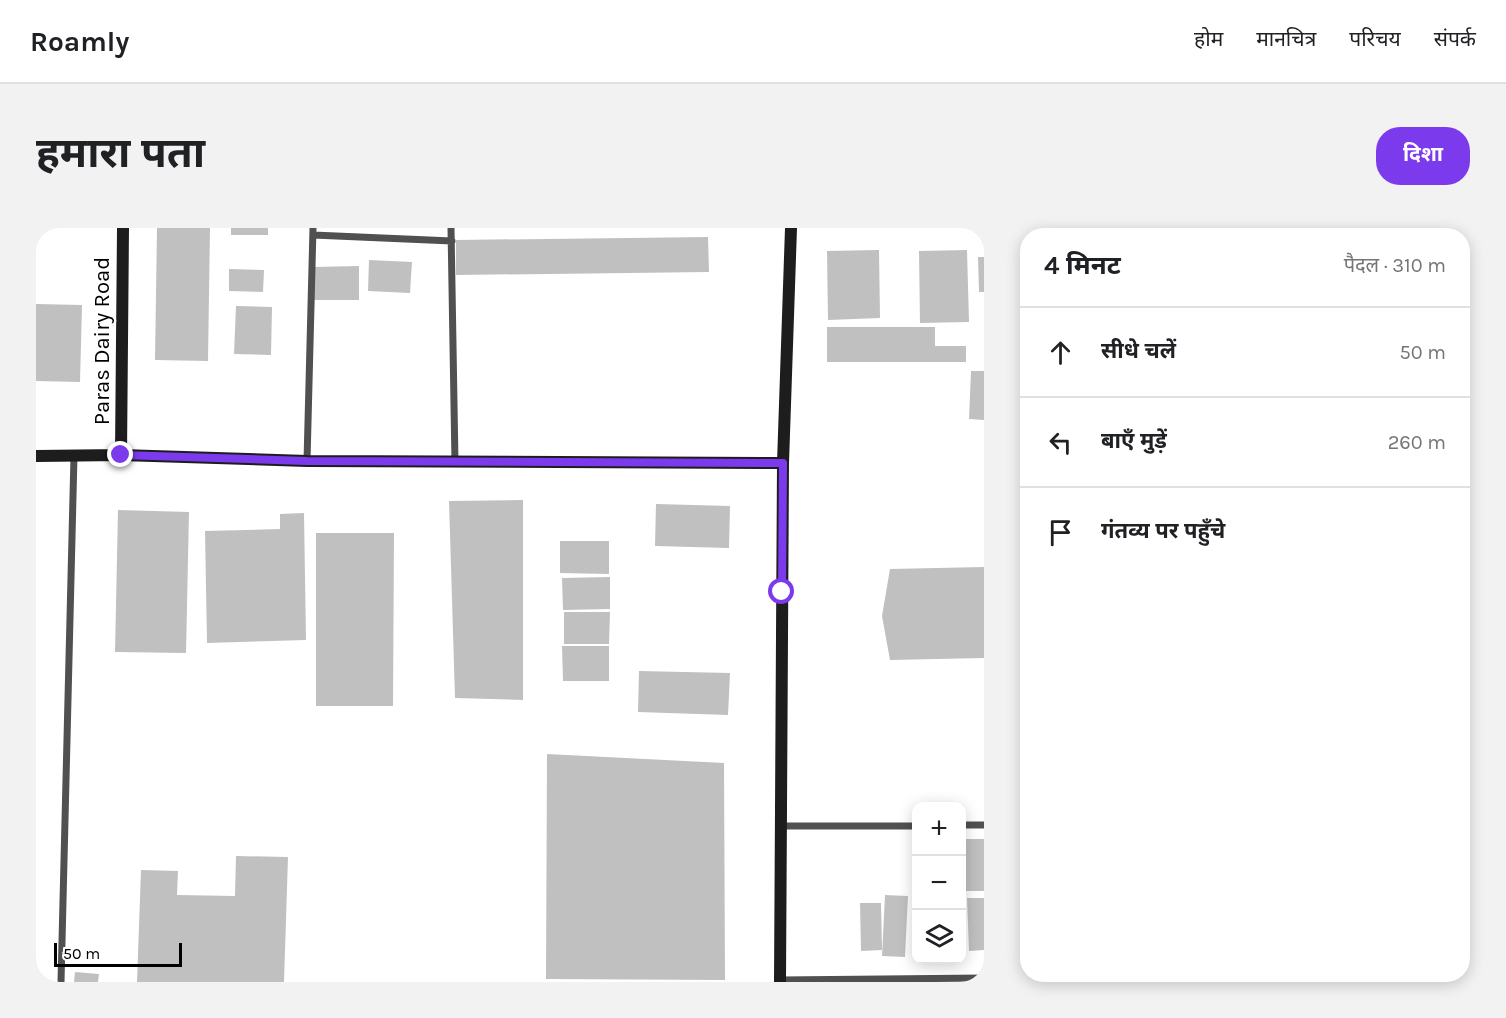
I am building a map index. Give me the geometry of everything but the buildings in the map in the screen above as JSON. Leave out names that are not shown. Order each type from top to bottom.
[{"type":"street","name":"Paras Dairy Road","points":[[121,455],[123,228]]},
{"type":"street","points":[[780,981],[783,463],[791,228]]},
{"type":"street","points":[[36,456],[121,455],[307,461],[783,463]]},
{"type":"lane","points":[[451,228],[455,462]]},
{"type":"lane","points":[[307,461],[313,232],[452,242]]},
{"type":"lane","points":[[61,982],[74,456]]},
{"type":"lane","points":[[966,825],[984,825]]},
{"type":"lane","points":[[781,826],[912,826]]},
{"type":"lane","points":[[780,981],[984,978]]},
{"type":"route","points":[[121,455],[307,461],[783,463],[782,592]]}]
